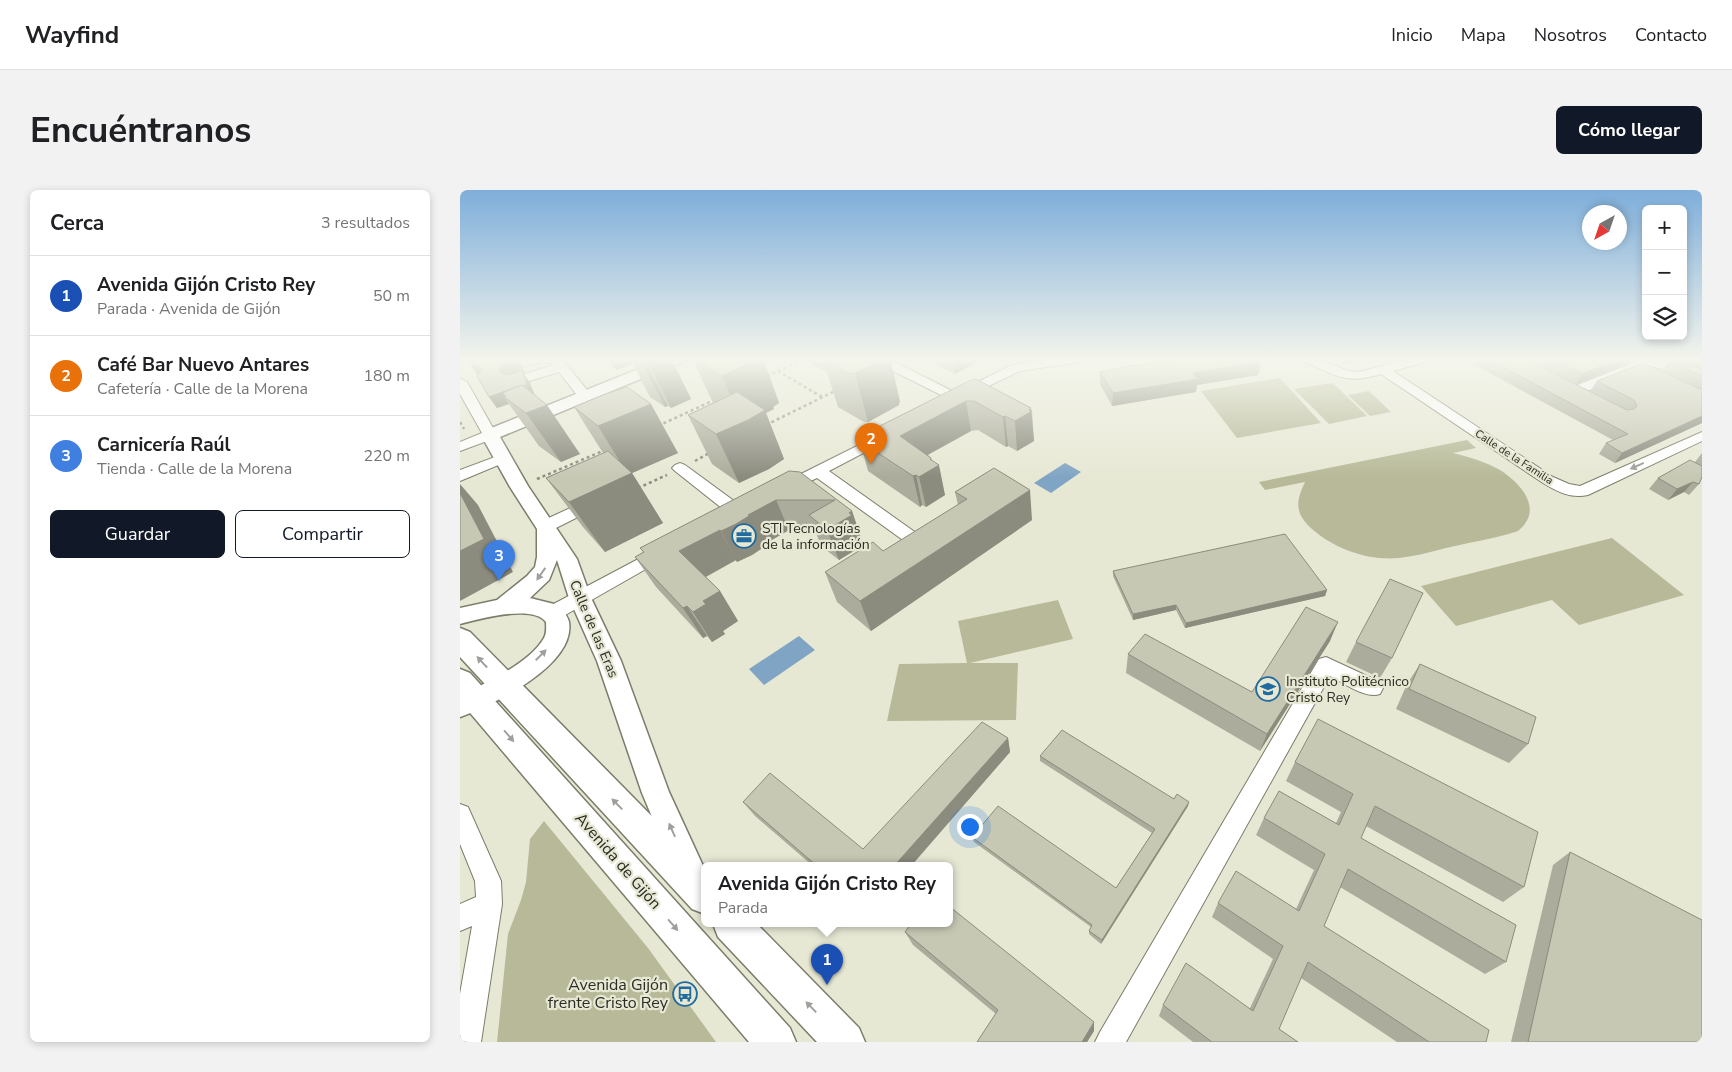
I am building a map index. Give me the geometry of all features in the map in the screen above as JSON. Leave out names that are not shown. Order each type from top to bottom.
[{"type":"highway","name":"Avenida de Gijón","points":[[460,639],[475,693],[776,1042]]},
{"type":"highway","name":"Avenida de Gijón","points":[[475,693],[701,892]]},
{"type":"highway","points":[[734,927],[845,1042]]},
{"type":"main road","points":[[490,435],[581,398]]},
{"type":"main road","name":"Calle de las Eras","points":[[490,435],[519,487],[566,559],[580,598],[610,660],[656,793],[701,891]]},
{"type":"main road","points":[[504,606],[534,584],[547,566],[549,558],[546,526]]},
{"type":"main road","points":[[460,616],[504,606],[546,608],[555,616],[591,622]]},
{"type":"main road","points":[[475,693],[526,670],[546,650],[557,635],[555,616]]},
{"type":"street","name":"Calle de las Eras","points":[[471,398],[490,435]]},
{"type":"street","points":[[938,407],[955,398]]},
{"type":"street","name":"Calle de la Familia","points":[[1425,398],[1548,480],[1565,489],[1582,491],[1702,436]]},
{"type":"street","points":[[772,495],[896,430]]},
{"type":"street","points":[[460,447],[490,435]]},
{"type":"street","points":[[460,476],[503,458]]},
{"type":"street","points":[[680,468],[739,513]]},
{"type":"street","points":[[818,471],[913,539]]},
{"type":"street","points":[[546,526],[609,495]]},
{"type":"street","points":[[722,522],[756,504]]},
{"type":"street","points":[[555,616],[580,598],[671,548]]},
{"type":"street","points":[[1110,1042],[1326,665],[1373,688]]},
{"type":"street","points":[[460,815],[488,880],[489,904],[466,1042]]},
{"type":"street","points":[[460,918],[489,904]]},
{"type":"path","points":[[764,426],[820,398]]},
{"type":"path","points":[[652,428],[714,400]]},
{"type":"path","points":[[460,422],[464,429]]},
{"type":"path","points":[[536,479],[611,448]]},
{"type":"path","points":[[635,490],[714,451]]},
{"type":"green space","points":[[1206,398],[1298,398],[1321,423],[1237,438]]},
{"type":"green space","points":[[1303,398],[1348,398],[1367,416],[1329,424]]},
{"type":"green space","points":[[1351,398],[1376,398],[1391,412],[1370,416]]},
{"type":"green space","points":[[1467,440],[1476,448],[1453,453],[1477,460],[1500,470],[1516,482],[1527,498],[1530,506],[1529,515],[1526,523],[1518,531],[1495,538],[1406,557],[1376,558],[1341,548],[1321,536],[1306,523],[1298,507],[1305,482],[1265,490],[1259,482]]},
{"type":"green space","points":[[1612,538],[1684,595],[1579,625],[1552,600],[1456,626],[1421,586]]},
{"type":"green space","points":[[1058,600],[1073,639],[970,663],[1018,663],[1016,720],[887,721],[899,664],[967,663],[958,621]]},
{"type":"green space","points":[[544,821],[648,948],[716,1042],[497,1042],[508,934],[526,882],[530,839]]},
{"type":"water","points":[[1065,463],[1081,472],[1051,493],[1034,483]]},
{"type":"water","points":[[799,636],[815,650],[764,685],[749,669]]},
{"type":"building","points":[[505,398],[538,398],[547,405],[526,413]]},
{"type":"building","points":[[596,398],[642,398],[651,404],[598,426],[574,407]]},
{"type":"building","points":[[725,398],[746,398],[765,410],[748,420],[716,434],[688,415]]},
{"type":"building","points":[[936,398],[1012,398],[1031,408],[1029,410],[1032,411],[1015,421],[1005,416],[1003,417],[974,401],[966,401],[900,436],[939,465],[919,477],[913,476],[860,441],[866,437],[862,435]]},
{"type":"building","points":[[1560,398],[1603,398],[1627,410],[1634,409],[1637,406],[1634,400],[1630,398],[1702,398],[1702,416],[1622,453],[1606,443],[1628,434]]},
{"type":"building","points":[[608,451],[632,473],[569,502],[546,478]]},
{"type":"building","points":[[1690,460],[1702,466],[1702,477],[1699,484],[1693,482],[1677,489],[1658,478]]},
{"type":"building","points":[[994,468],[1030,490],[860,601],[825,572],[873,542],[883,551],[967,499],[955,492]]},
{"type":"building","points":[[789,471],[800,472],[852,511],[849,513],[852,515],[827,530],[809,515],[835,500],[776,500],[748,515],[736,524],[679,551],[720,591],[703,601],[706,604],[693,612],[687,606],[683,608],[635,557],[644,552],[640,548]]},
{"type":"building","points":[[460,493],[484,539],[460,551]]},
{"type":"building","points":[[1285,534],[1327,590],[1186,623],[1176,605],[1133,614],[1113,571]]},
{"type":"building","points":[[1390,579],[1423,593],[1392,658],[1356,642]]},
{"type":"building","points":[[1306,607],[1338,622],[1267,734],[1128,654],[1145,634],[1252,692]]},
{"type":"building","points":[[1420,664],[1536,717],[1528,744],[1409,689]]},
{"type":"building","points":[[1318,719],[1538,832],[1524,887],[1375,806],[1361,838],[1516,925],[1506,962],[1348,869],[1324,926],[1489,1030],[1486,1042],[1429,1042],[1308,962],[1279,1029],[1298,1042],[1212,1042],[1163,1005],[1186,963],[1253,1011],[1283,946],[1218,903],[1236,871],[1299,911],[1325,854],[1264,818],[1279,791],[1339,825],[1353,794],[1295,762]]},
{"type":"building","points":[[982,722],[1008,738],[898,862],[812,862],[743,802],[770,773],[863,849]]},
{"type":"building","points":[[1062,730],[1174,799],[1177,794],[1189,802],[1102,940],[1089,931],[1092,925],[972,837],[998,806],[1116,888],[1155,829],[1040,756]]},
{"type":"building","points":[[1570,852],[1702,920],[1702,1042],[1528,1042]]},
{"type":"building","points":[[953,909],[1094,1022],[1082,1042],[977,1042],[998,1010],[905,932],[909,927],[953,927]]},
{"type":"place","name":"Café Bar Nuevo Antares","points":[[871,464]]},
{"type":"place","name":"STI Tecnologías de la información","points":[[744,536]]},
{"type":"place","name":"Carnicería Raúl","points":[[499,581]]},
{"type":"place","name":"Instituto Politécnico Cristo Rey","points":[[1268,689]]},
{"type":"place","name":"Avenida Gijón Cristo Rey","points":[[827,985]]},
{"type":"place","name":"Avenida Gijón frente Cristo Rey","points":[[685,994]]}]
